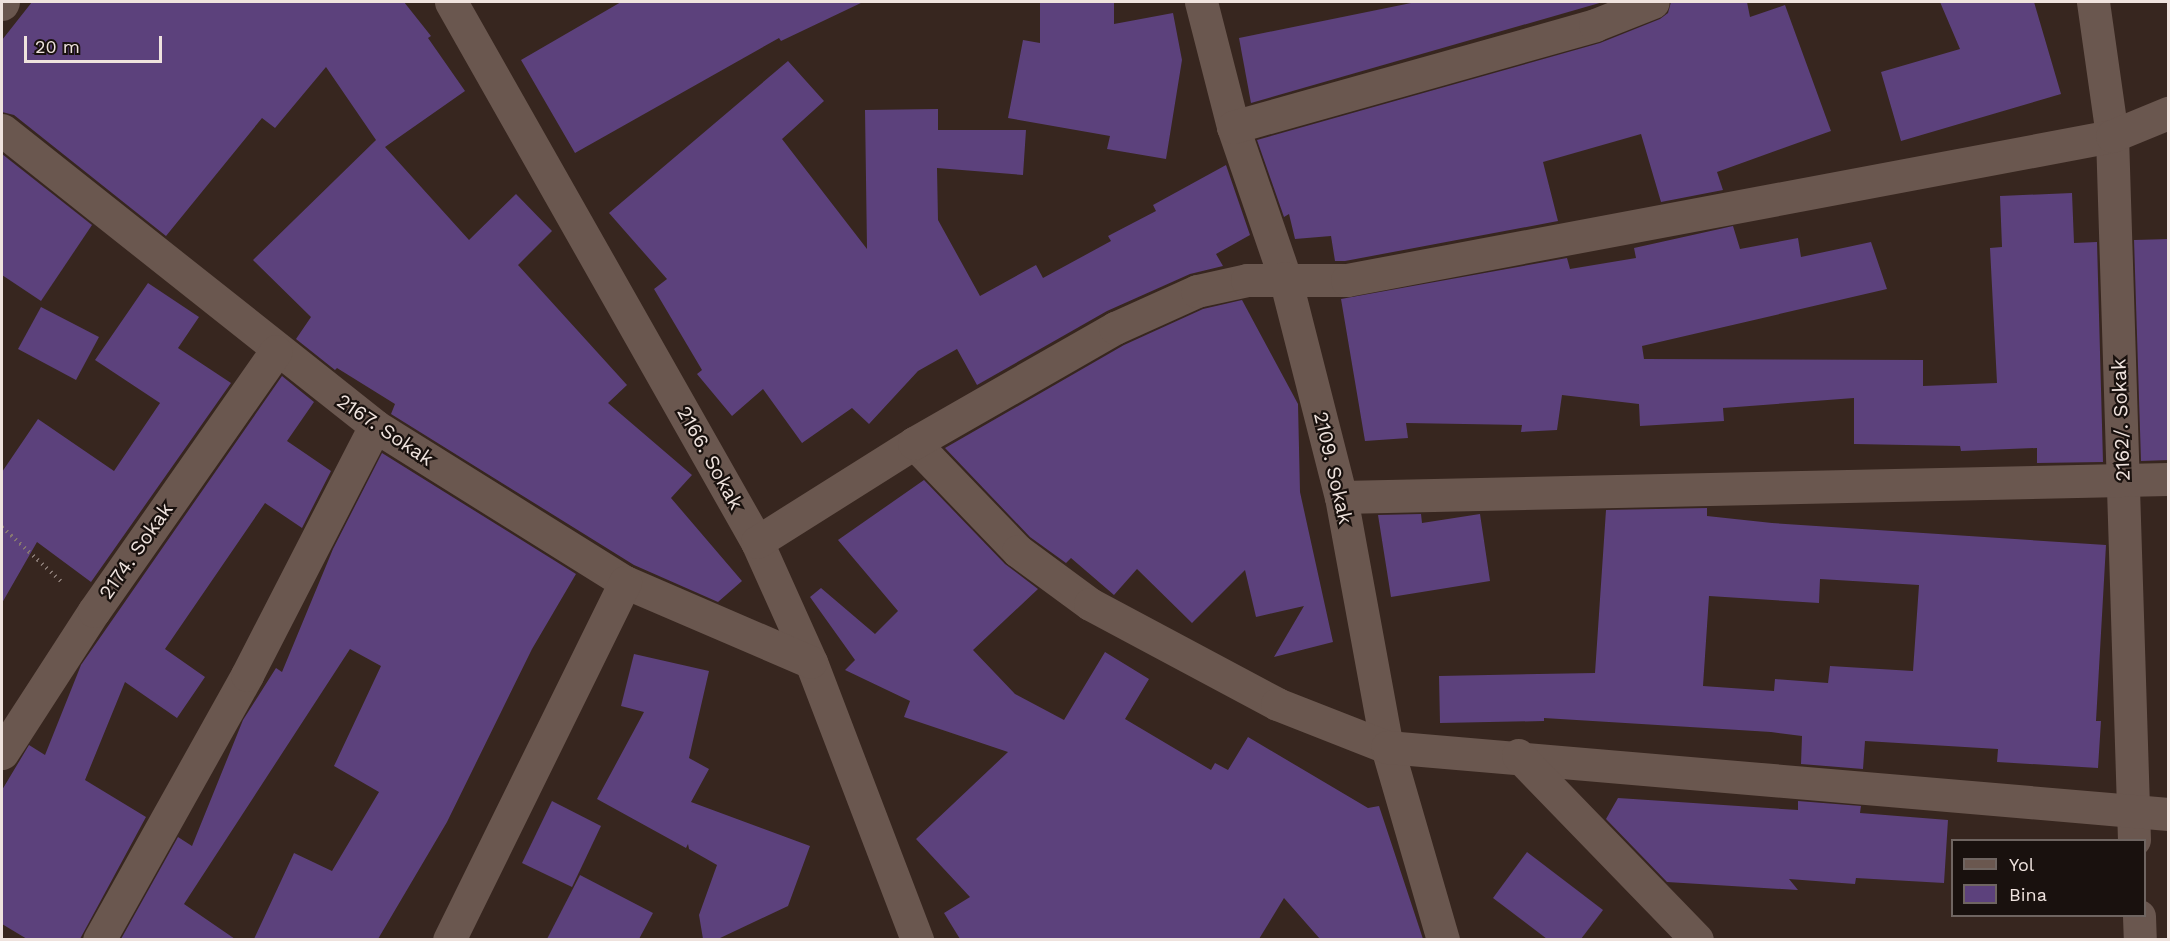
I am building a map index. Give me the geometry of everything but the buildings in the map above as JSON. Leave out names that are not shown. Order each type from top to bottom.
[{"type":"street","name":"2166. Sokak","points":[[451,2],[757,542],[811,662],[917,939]]},
{"type":"street","name":"2109. Sokak","points":[[1201,2],[1233,127],[1285,278],[1341,496],[1387,747],[1443,939]]},
{"type":"street","points":[[1233,127],[1595,24],[1653,2]]},
{"type":"street","name":"2162/. Sokak","points":[[2093,2],[2112,136],[2134,826]]},
{"type":"street","points":[[757,542],[914,444],[1125,323],[1197,291],[1247,280],[1285,278],[1315,283],[1347,280],[2112,136],[2169,113]]},
{"type":"street","name":"2167. Sokak","points":[[2,130],[276,351],[375,426],[625,582],[811,662]]},
{"type":"street","name":"2174. Sokak","points":[[2,753],[94,611],[276,351]]},
{"type":"street","points":[[99,939],[247,675],[375,426]]},
{"type":"street","points":[[914,444],[1018,551],[1090,604],[1277,704],[1387,747],[1518,755],[2134,826],[2169,814]]},
{"type":"street","points":[[1341,496],[2169,478]]},
{"type":"street","points":[[449,939],[625,582]]},
{"type":"street","points":[[1518,755],[1697,939]]},
{"type":"street","points":[[2139,917],[2140,939]]},
{"type":"path","points":[[2,527],[94,611]]}]
